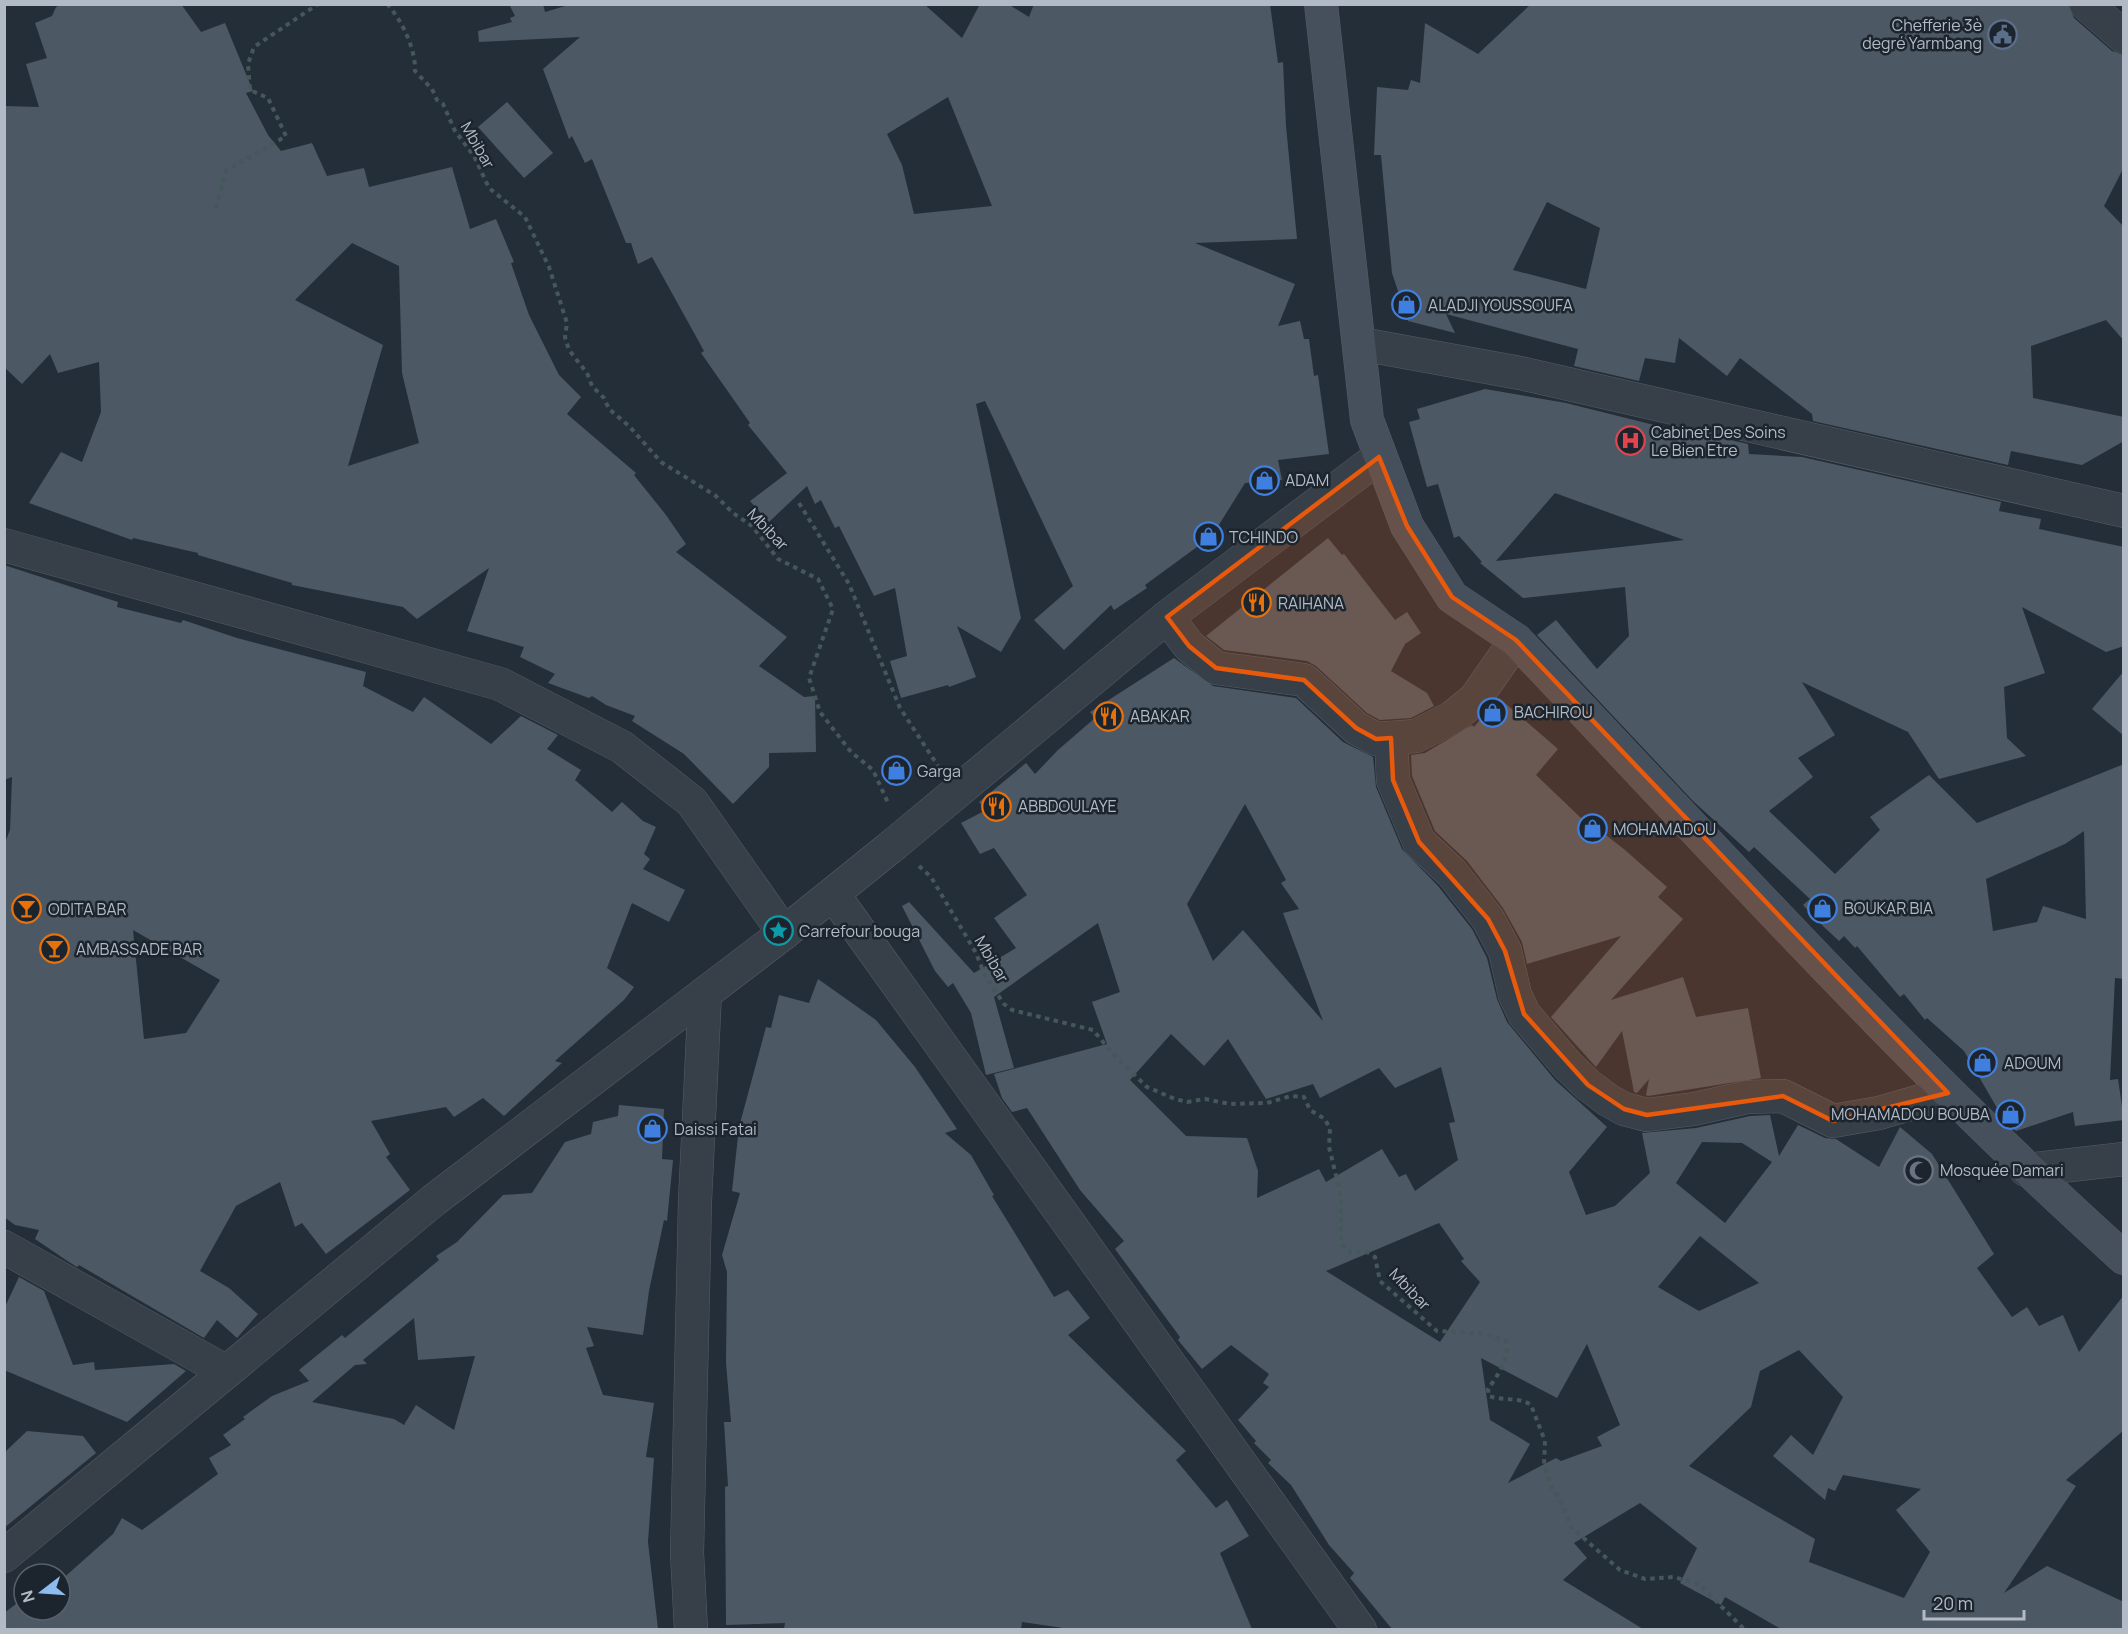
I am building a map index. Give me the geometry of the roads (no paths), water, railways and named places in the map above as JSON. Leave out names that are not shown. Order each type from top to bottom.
[{"type":"street","points":[[1322,4],[1361,344],[1367,420],[1379,457],[1407,526],[1452,597],[1516,640],[1948,1093],[2025,1170],[2124,1258]]},
{"type":"street","points":[[2086,4],[2124,37]]},
{"type":"street","points":[[1361,344],[1520,373],[2124,511]]},
{"type":"street","points":[[4,1556],[434,1200],[784,933],[901,839],[1167,617],[1379,457]]},
{"type":"street","points":[[4,545],[500,684],[622,747],[692,802],[784,933]]},
{"type":"street","points":[[1167,617],[1189,646],[1215,668],[1304,680],[1356,728],[1376,740],[1416,736],[1453,717],[1475,699],[1516,640]]},
{"type":"street","points":[[1390,738],[1393,780],[1419,842],[1452,873],[1488,919],[1505,951],[1515,995],[1524,1014],[1575,1072],[1608,1100],[1624,1109],[1647,1115],[1694,1109],[1748,1097],[1783,1096],[1833,1121],[1879,1113],[1948,1093]]},
{"type":"street","points":[[833,894],[1360,1629]]},
{"type":"street","points":[[691,1629],[687,1553],[695,1202],[705,993]]},
{"type":"street","points":[[2025,1170],[2124,1159]]},
{"type":"street","points":[[4,1247],[225,1371]]},
{"type":"place","name":"Chefferie 3è degré Yarmbang","points":[[2003,34]]},
{"type":"place","name":"ALADJI YOUSSOUFA","points":[[1407,305]]},
{"type":"place","name":"Cabinet Des Soins Le Bien Etre","points":[[1630,441]]},
{"type":"place","name":"ADAM","points":[[1264,480]]},
{"type":"place","name":"TCHINDO","points":[[1208,537]]},
{"type":"place","name":"RAIHANA","points":[[1257,603]]},
{"type":"place","name":"BACHIROU","points":[[1493,712]]},
{"type":"place","name":"ABAKAR","points":[[1109,716]]},
{"type":"place","name":"Garga","points":[[896,771]]},
{"type":"place","name":"ABBDOULAYE","points":[[997,806]]},
{"type":"place","name":"MOHAMADOU","points":[[1592,829]]},
{"type":"place","name":"BOUKAR BIA","points":[[1823,908]]},
{"type":"place","name":"ODITA BAR","points":[[27,909]]},
{"type":"place","name":"Carrefour bouga","points":[[778,931]]},
{"type":"place","name":"AMBASSADE BAR","points":[[55,949]]},
{"type":"place","name":"ADOUM","points":[[1983,1063]]},
{"type":"place","name":"MOHAMADOU BOUBA","points":[[2011,1114]]},
{"type":"place","name":"Daissi Fatai","points":[[653,1129]]},
{"type":"place","name":"Mosquée Damari","points":[[1919,1170]]}]
